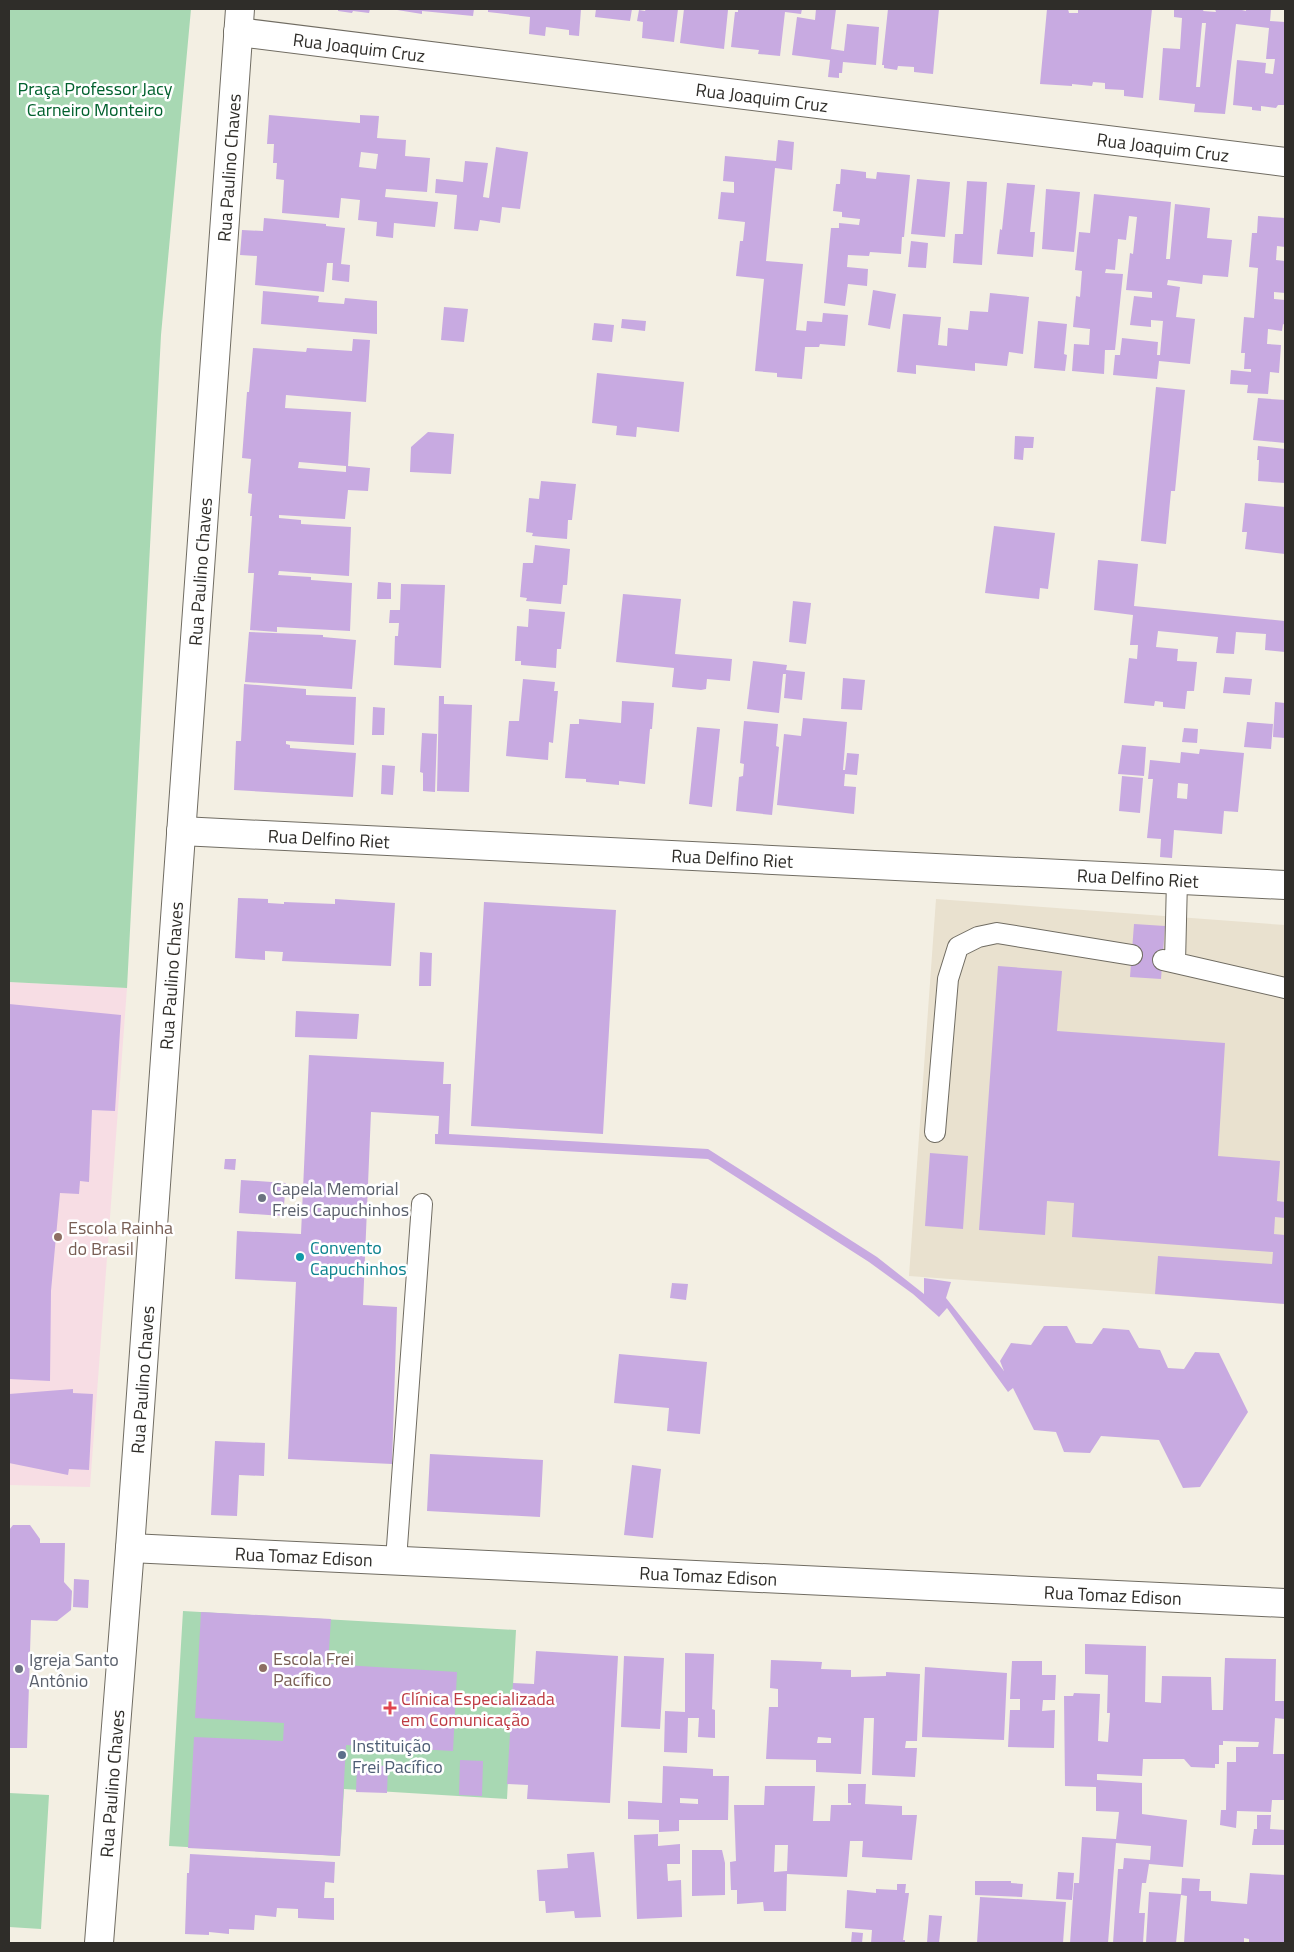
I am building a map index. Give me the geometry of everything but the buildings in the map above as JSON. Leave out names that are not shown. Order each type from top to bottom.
[{"type":"street","name":"Rua Joaquim Cruz","points":[[239,20],[1285,162]]},
{"type":"street","name":"Rua Paulino Chaves","points":[[99,1943],[130,1548],[239,20]]},
{"type":"street","name":"Rua Delfino Riet","points":[[181,831],[1285,885]]},
{"type":"street","name":"Rua Tomaz Edison","points":[[130,1548],[1285,1603]]},
{"type":"lane","points":[[1177,880],[1169,961],[1285,988]]},
{"type":"lane","points":[[935,1132],[948,979],[958,947],[978,937],[997,933],[1132,955]]},
{"type":"lane","points":[[396,1560],[422,1204]]},
{"type":"shaded area","points":[[936,899],[1285,925],[1285,1304],[909,1276]]},
{"type":"shaded area","name":"Escola Rainha do Brasil","points":[[9,982],[127,988],[90,1487],[9,1485]]},
{"type":"green space","name":"Praça Professor Jacy Carneiro Monteiro","points":[[9,9],[191,9],[161,335],[127,988],[9,982]]},
{"type":"green space","name":"Instituição Frei Pacífico","points":[[183,1611],[516,1630],[507,1799],[344,1789],[340,1856],[169,1846]]},
{"type":"green space","points":[[9,1793],[49,1795],[41,1929],[9,1927]]},
{"type":"place","name":"Capela Memorial Freis Capuchinhos","points":[[262,1198]]},
{"type":"place","name":"Escola Rainha do Brasil","points":[[58,1237]]},
{"type":"place","name":"Convento Capuchinhos","points":[[300,1257]]},
{"type":"place","name":"Escola Frei Pacífico","points":[[263,1668]]},
{"type":"place","name":"Igreja Santo Antônio","points":[[19,1669]]},
{"type":"place","name":"Clínica Especializada em Comunicação","points":[[390,1708]]},
{"type":"place","name":"Instituição Frei Pacífico","points":[[342,1755]]}]
